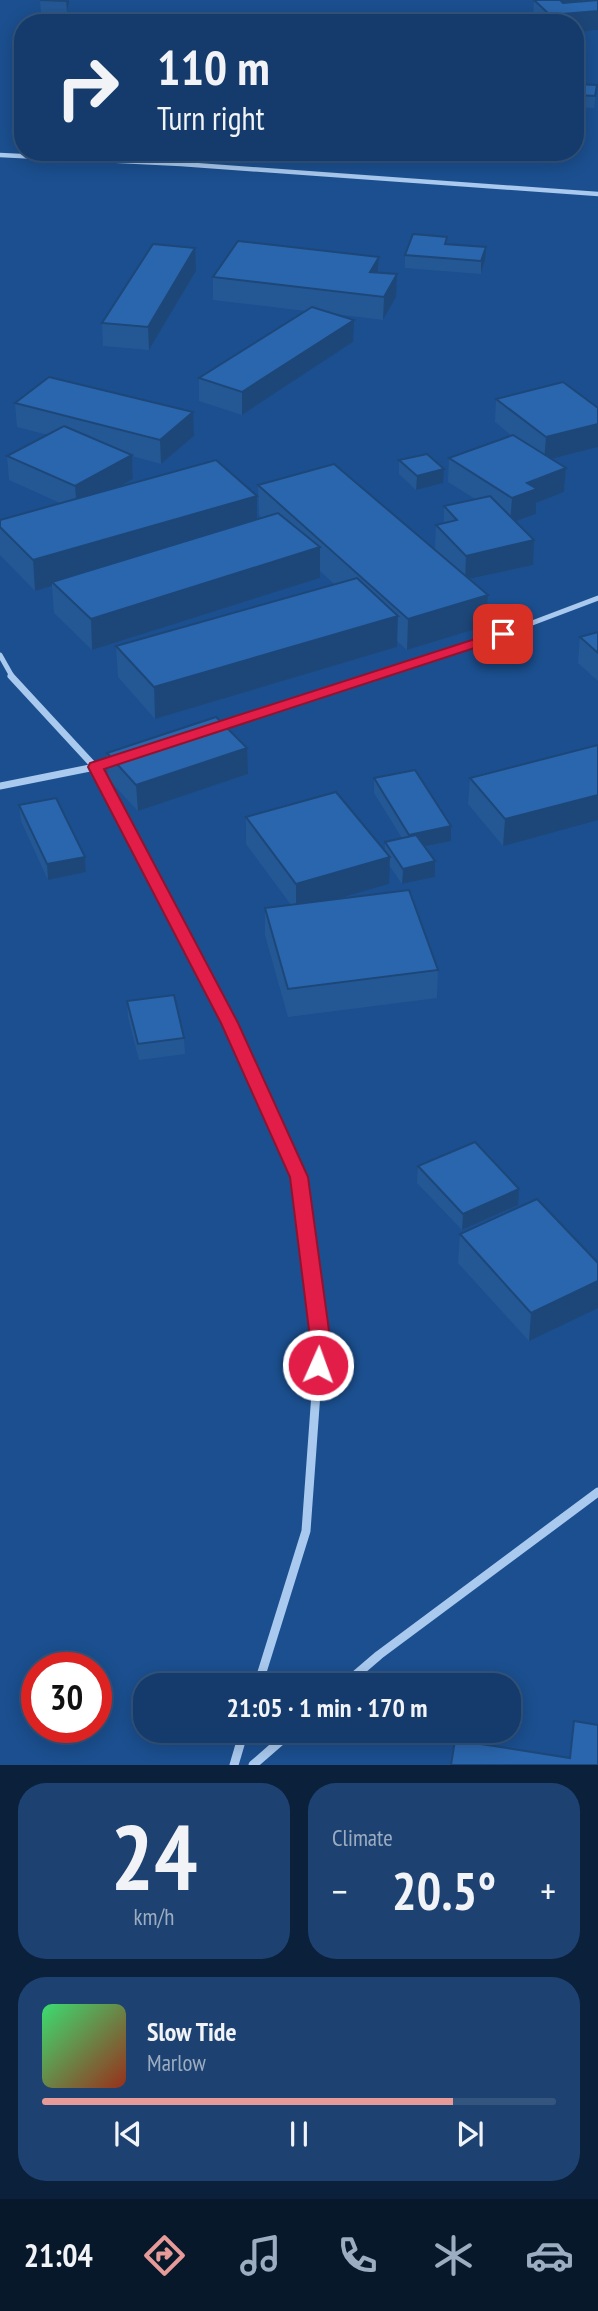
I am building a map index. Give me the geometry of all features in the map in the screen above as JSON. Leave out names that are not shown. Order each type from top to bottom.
[{"type":"street","points":[[121,161],[598,194]]},
{"type":"street","points":[[200,733],[503,634],[598,598]]},
{"type":"street","points":[[0,654],[12,677],[95,767],[229,1023],[299,1177],[320,1338],[306,1531],[262,1673]]},
{"type":"street","points":[[0,786],[95,767],[121,758]]},
{"type":"street","points":[[358,1673],[598,1492]]},
{"type":"street","points":[[234,1765],[240,1743]]},
{"type":"street","points":[[253,1765],[278,1743]]},
{"type":"building","points":[[534,0],[560,0],[563,3],[598,0],[598,11],[549,14]]},
{"type":"building","points":[[584,84],[597,85],[595,96],[584,95]]},
{"type":"building","points":[[413,234],[447,237],[445,244],[486,247],[481,261],[405,255]]},
{"type":"building","points":[[238,241],[379,257],[370,272],[397,274],[384,297],[213,277]]},
{"type":"building","points":[[153,244],[195,248],[148,327],[102,323]]},
{"type":"building","points":[[312,307],[354,320],[242,392],[199,378]]},
{"type":"building","points":[[49,377],[193,412],[160,440],[15,403]]},
{"type":"building","points":[[563,382],[598,408],[598,424],[546,437],[496,399]]},
{"type":"building","points":[[64,426],[132,455],[75,486],[7,456]]},
{"type":"building","points":[[513,435],[566,468],[527,483],[537,489],[512,498],[449,458]]},
{"type":"building","points":[[427,454],[444,469],[417,476],[399,460]]},
{"type":"building","points":[[216,460],[257,496],[33,560],[0,527],[0,520]]},
{"type":"building","points":[[334,464],[488,595],[408,619],[258,485]]},
{"type":"building","points":[[490,496],[534,540],[466,556],[436,525],[457,520],[444,506]]},
{"type":"building","points":[[278,513],[320,547],[91,619],[52,582]]},
{"type":"building","points":[[357,578],[398,616],[154,687],[116,646]]},
{"type":"building","points":[[598,632],[598,653],[580,637]]},
{"type":"building","points":[[216,717],[247,748],[136,785],[107,753]]},
{"type":"building","points":[[598,745],[598,795],[505,819],[470,778]]},
{"type":"building","points":[[415,770],[451,826],[409,835],[374,778]]},
{"type":"building","points":[[336,792],[390,857],[296,884],[246,817]]},
{"type":"building","points":[[56,798],[85,857],[47,864],[19,805]]},
{"type":"building","points":[[416,835],[435,861],[403,869],[385,842]]},
{"type":"building","points":[[409,890],[438,970],[288,989],[265,908]]},
{"type":"building","points":[[174,995],[184,1038],[138,1044],[127,1001]]},
{"type":"building","points":[[475,1142],[519,1189],[463,1214],[418,1166]]},
{"type":"building","points":[[537,1199],[598,1263],[598,1281],[531,1313],[460,1234]]},
{"type":"building","points":[[574,1721],[598,1725],[598,1765],[451,1765],[455,1743],[474,1743],[570,1758]]},
{"type":"route","points":[[318,1365],[320,1338],[299,1177],[229,1023],[95,767],[503,634]]}]
